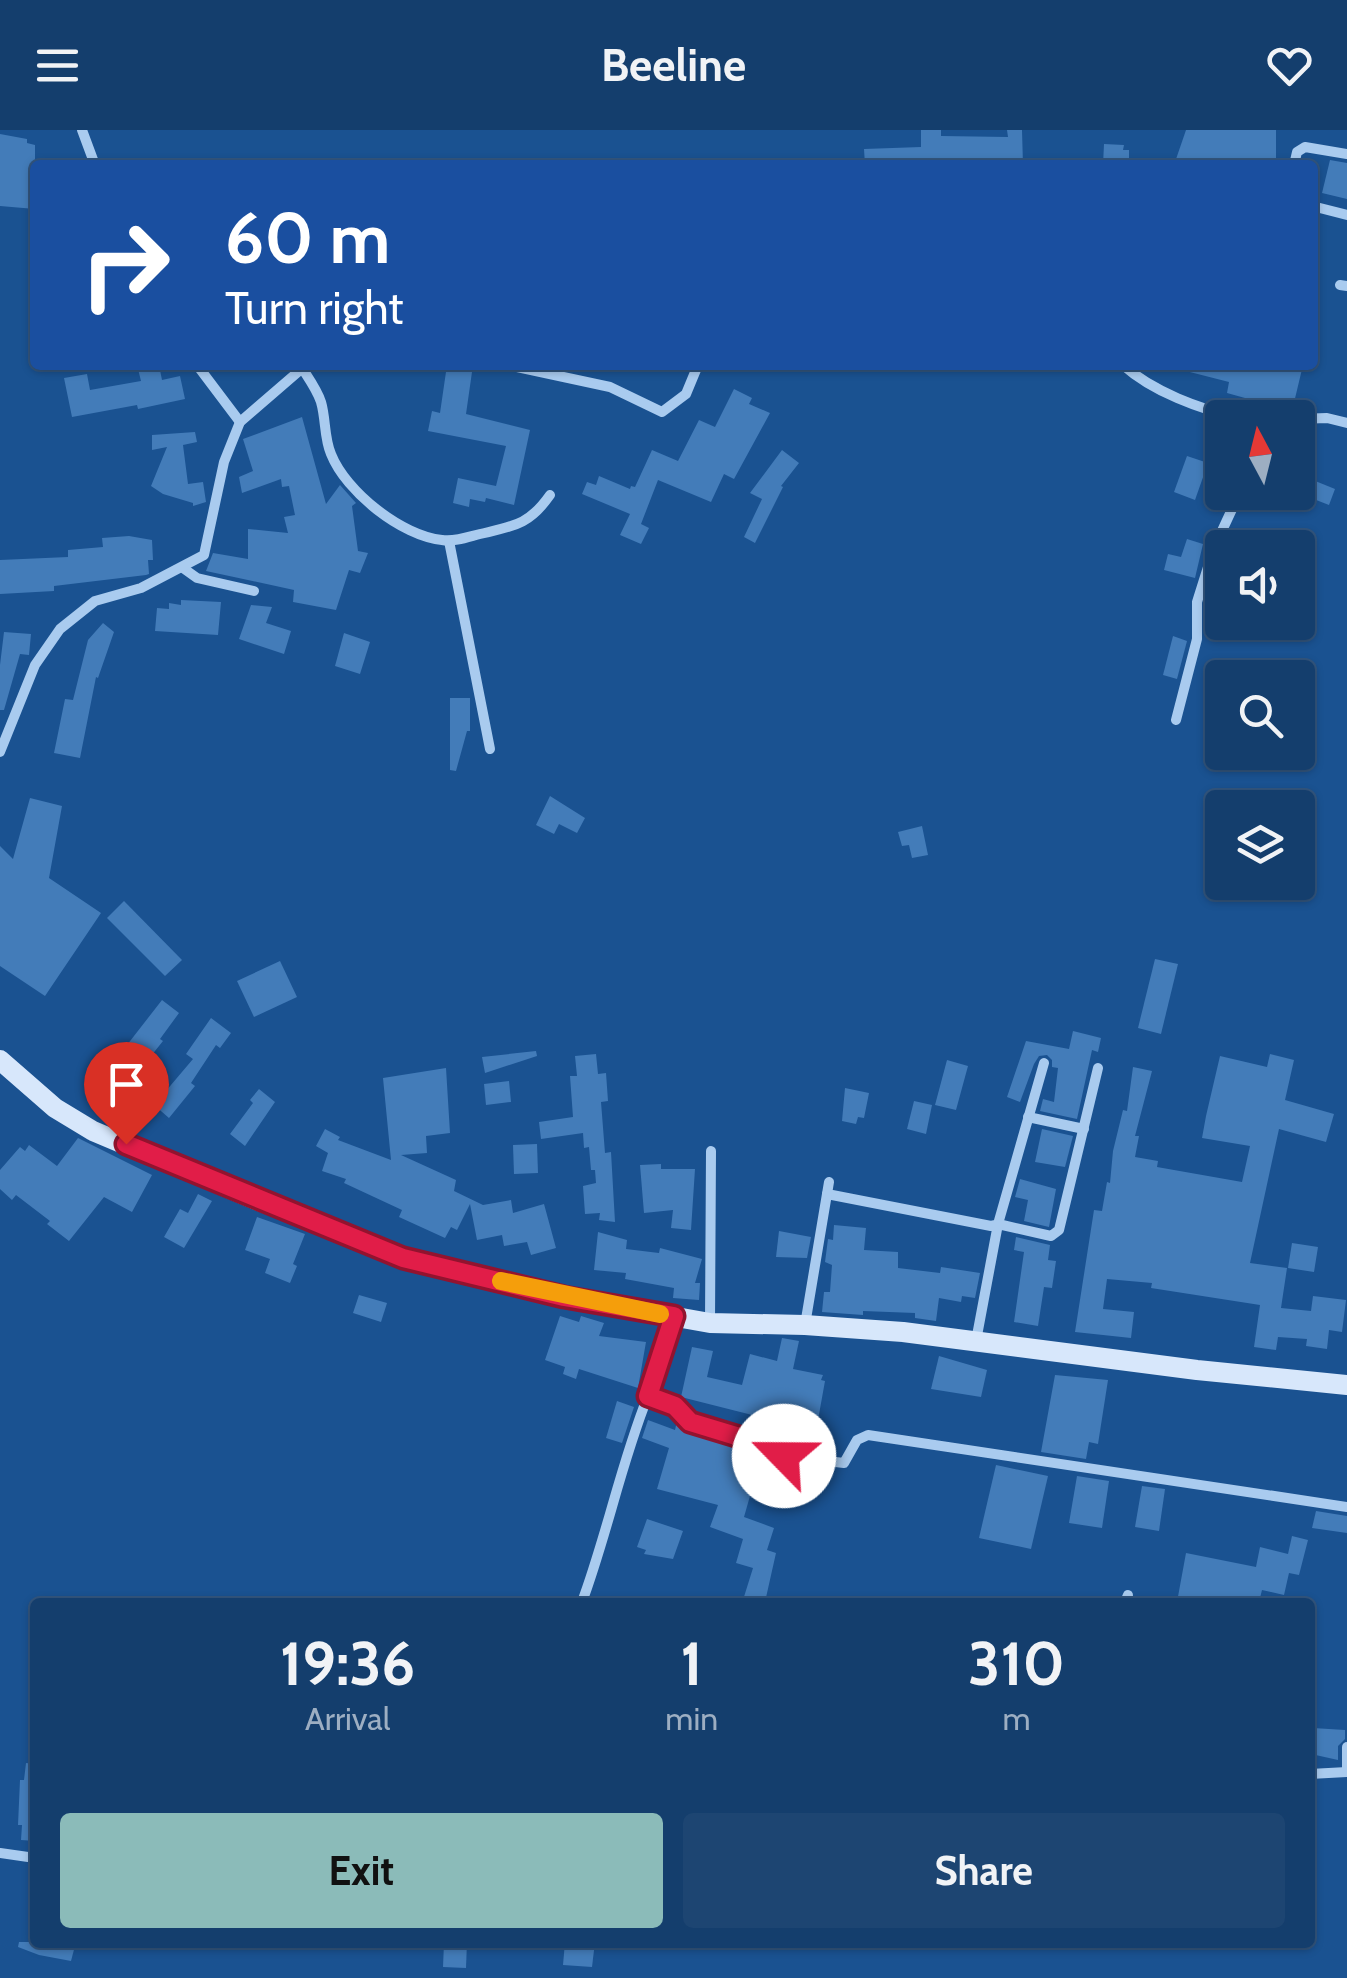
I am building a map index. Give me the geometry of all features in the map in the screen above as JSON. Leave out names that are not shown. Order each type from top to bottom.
[{"type":"main road","points":[[0,1060],[55,1108],[93,1130],[403,1258],[564,1297],[710,1323],[806,1325],[1347,1385]]},
{"type":"street","points":[[82,130],[94,160]]},
{"type":"street","points":[[1296,160],[1305,147],[1347,154]]},
{"type":"street","points":[[1318,208],[1347,215]]},
{"type":"street","points":[[201,370],[240,422]]},
{"type":"street","points":[[0,752],[35,665],[60,628],[94,602],[140,588],[204,556],[224,462],[240,422],[301,370]]},
{"type":"street","points":[[305,370],[321,403],[332,458],[364,499],[399,524],[430,538],[449,541],[525,522],[538,514],[550,495]]},
{"type":"street","points":[[530,370],[610,387],[662,412],[686,394],[696,370]]},
{"type":"street","points":[[1130,370],[1152,386],[1205,408]]},
{"type":"street","points":[[1315,419],[1347,424]]},
{"type":"street","points":[[1176,720],[1197,639],[1197,602],[1214,548],[1232,510]]},
{"type":"street","points":[[449,541],[490,749]]},
{"type":"street","points":[[183,568],[198,578],[254,591]]},
{"type":"street","points":[[976,1342],[998,1224],[1044,1063]]},
{"type":"street","points":[[806,1325],[828,1188],[991,1226],[1056,1235],[1098,1068]]},
{"type":"street","points":[[1028,1117],[1084,1129]]},
{"type":"street","points":[[710,1323],[711,1151]]},
{"type":"street","points":[[584,1598],[602,1550],[631,1438],[674,1316]]},
{"type":"street","points":[[648,1396],[675,1406],[690,1422],[769,1446],[784,1456],[844,1463],[857,1440],[868,1435],[1347,1507]]},
{"type":"street","points":[[1315,1773],[1347,1770],[1347,1746]]},
{"type":"street","points":[[0,1853],[30,1857]]},
{"type":"building","points":[[921,130],[941,130],[941,136],[1008,137],[1007,130],[1022,130],[1023,160],[865,160],[864,149],[921,147]]},
{"type":"building","points":[[1186,130],[1276,130],[1276,160],[1176,160]]},
{"type":"building","points":[[0,134],[27,139],[27,143],[35,145],[35,160],[30,160],[30,209],[0,206]]},
{"type":"building","points":[[1104,144],[1124,145],[1123,150],[1129,150],[1129,160],[1103,160]]},
{"type":"building","points":[[1330,160],[1347,163],[1347,199],[1322,193]]},
{"type":"building","points":[[138,370],[160,370],[162,380],[180,376],[185,399],[72,417],[64,378],[87,374],[90,390],[141,381]]},
{"type":"building","points":[[446,370],[472,370],[466,414],[530,430],[514,505],[486,498],[485,502],[470,499],[469,507],[453,503],[458,478],[496,486],[506,446],[428,431],[432,411],[440,413]]},
{"type":"building","points":[[1182,370],[1302,370],[1295,400],[1252,400],[1227,393],[1229,382]]},
{"type":"building","points":[[734,389],[752,398],[749,404],[770,413],[734,479],[724,474],[711,502],[658,480],[641,524],[649,528],[641,544],[620,535],[630,514],[582,494],[587,482],[596,485],[599,476],[630,489],[635,487],[652,450],[678,461],[699,420],[715,427]]},
{"type":"building","points":[[302,417],[326,504],[340,485],[356,503],[352,506],[358,551],[368,553],[360,573],[349,570],[336,610],[293,602],[294,590],[206,571],[213,553],[248,559],[248,529],[288,533],[284,517],[295,515],[289,486],[282,487],[281,479],[242,493],[239,477],[253,471],[243,439]]},
{"type":"building","points":[[195,432],[197,442],[183,445],[188,484],[203,482],[206,502],[193,506],[151,486],[167,447],[152,450],[152,435]]},
{"type":"building","points":[[782,450],[799,463],[781,486],[755,543],[744,537],[762,499],[750,493]]},
{"type":"building","points":[[1187,456],[1205,462],[1195,500],[1174,492]]},
{"type":"building","points":[[1315,481],[1335,489],[1329,505],[1315,500]]},
{"type":"building","points":[[129,536],[152,540],[149,574],[54,586],[54,591],[0,594],[0,560],[68,557],[68,550],[103,547],[102,538]]},
{"type":"building","points":[[1187,539],[1203,544],[1195,578],[1164,570],[1168,554],[1181,557]]},
{"type":"building","points":[[181,600],[221,602],[218,635],[155,631],[157,608],[169,609],[169,603],[181,605]]},
{"type":"building","points":[[251,605],[272,607],[266,623],[291,631],[284,654],[239,639]]},
{"type":"building","points":[[103,623],[114,632],[96,677],[80,758],[54,753],[65,699],[73,700],[88,640]]},
{"type":"building","points":[[4,632],[31,634],[29,655],[20,654],[4,710],[0,710],[0,665]]},
{"type":"building","points":[[344,633],[370,642],[360,674],[335,666]]},
{"type":"building","points":[[1173,636],[1187,641],[1177,679],[1163,675]]},
{"type":"building","points":[[450,698],[470,698],[470,731],[456,771],[450,770]]},
{"type":"building","points":[[550,796],[585,818],[577,833],[559,824],[554,834],[536,825]]},
{"type":"building","points":[[30,798],[62,806],[49,878],[101,913],[45,996],[0,966],[0,846],[13,859]]},
{"type":"building","points":[[922,826],[928,855],[912,858],[909,845],[902,846],[898,832]]},
{"type":"building","points":[[124,901],[182,960],[165,976],[107,918]]},
{"type":"building","points":[[1155,959],[1178,964],[1161,1034],[1138,1028]]},
{"type":"building","points":[[280,961],[297,997],[254,1017],[237,981]]},
{"type":"building","points":[[162,1000],[179,1013],[160,1039],[163,1041],[119,1096],[99,1081]]},
{"type":"building","points":[[211,1018],[231,1033],[220,1048],[216,1045],[191,1083],[195,1086],[169,1118],[154,1105],[193,1059],[186,1054]]},
{"type":"building","points":[[1073,1031],[1101,1038],[1098,1052],[1092,1050],[1077,1119],[1040,1111],[1043,1099],[1054,1102],[1058,1068],[1052,1067],[1047,1055],[1039,1056],[1034,1064],[1020,1102],[1007,1097],[1026,1041],[1069,1049]]},
{"type":"building","points":[[536,1051],[537,1056],[485,1073],[482,1057]]},
{"type":"building","points":[[596,1054],[598,1074],[606,1073],[608,1101],[601,1102],[605,1153],[611,1152],[615,1222],[599,1220],[600,1213],[585,1214],[583,1186],[596,1183],[583,1133],[541,1139],[539,1122],[573,1117],[570,1076],[577,1076],[575,1056]]},
{"type":"building","points":[[1270,1054],[1294,1060],[1285,1100],[1334,1114],[1326,1142],[1279,1129],[1250,1263],[1287,1268],[1281,1308],[1311,1311],[1313,1296],[1346,1300],[1342,1332],[1329,1330],[1327,1349],[1306,1346],[1307,1339],[1278,1337],[1276,1350],[1254,1347],[1260,1305],[1151,1288],[1152,1283],[1107,1279],[1103,1309],[1134,1312],[1131,1338],[1075,1332],[1094,1210],[1102,1211],[1107,1182],[1110,1183],[1113,1151],[1123,1110],[1127,1111],[1133,1067],[1152,1071],[1135,1136],[1139,1136],[1135,1157],[1158,1161],[1157,1167],[1242,1182],[1250,1146],[1202,1138],[1206,1116],[1220,1056],[1267,1067]]},
{"type":"building","points":[[947,1060],[968,1066],[956,1110],[935,1105]]},
{"type":"building","points":[[446,1068],[450,1133],[426,1136],[427,1153],[401,1155],[456,1180],[454,1191],[483,1205],[511,1200],[513,1213],[544,1204],[556,1248],[531,1255],[527,1242],[504,1246],[502,1235],[477,1240],[470,1204],[457,1230],[451,1227],[445,1238],[399,1217],[402,1210],[344,1183],[346,1179],[322,1171],[328,1153],[316,1146],[325,1129],[340,1137],[338,1140],[391,1160],[383,1078]]},
{"type":"building","points":[[509,1081],[511,1102],[486,1105],[484,1084]]},
{"type":"building","points":[[845,1088],[869,1093],[864,1118],[858,1117],[856,1124],[842,1121]]},
{"type":"building","points":[[259,1089],[275,1102],[245,1146],[230,1134]]},
{"type":"building","points":[[914,1101],[932,1105],[926,1134],[907,1129]]},
{"type":"building","points":[[1042,1129],[1073,1136],[1065,1167],[1035,1162]]},
{"type":"building","points":[[78,1138],[152,1175],[132,1212],[104,1197],[69,1241],[16,1195],[12,1200],[0,1189],[0,1170],[20,1147],[25,1151],[29,1145],[57,1166]]},
{"type":"building","points":[[537,1144],[538,1173],[514,1174],[513,1145]]},
{"type":"building","points":[[661,1164],[661,1169],[695,1169],[691,1230],[671,1228],[673,1210],[644,1213],[640,1165]]},
{"type":"building","points":[[1020,1179],[1056,1189],[1049,1227],[1024,1221],[1028,1200],[1015,1197]]},
{"type":"building","points":[[198,1194],[212,1201],[184,1248],[164,1237],[180,1209],[188,1213]]},
{"type":"building","points":[[257,1217],[305,1234],[290,1283],[265,1273],[270,1259],[245,1250]]},
{"type":"building","points":[[834,1225],[866,1228],[864,1250],[898,1252],[898,1268],[940,1273],[941,1267],[980,1273],[975,1298],[962,1296],[961,1302],[939,1298],[936,1321],[915,1318],[915,1313],[822,1312],[824,1292],[830,1292],[832,1265],[825,1262]]},
{"type":"building","points":[[779,1231],[811,1237],[807,1258],[776,1257]]},
{"type":"building","points":[[598,1232],[627,1240],[626,1249],[659,1253],[660,1248],[702,1259],[695,1283],[700,1283],[699,1300],[673,1298],[674,1288],[625,1279],[626,1273],[594,1270]]},
{"type":"building","points":[[1016,1237],[1050,1245],[1048,1260],[1056,1261],[1052,1288],[1044,1287],[1038,1326],[1014,1322],[1024,1252],[1014,1250]]},
{"type":"building","points":[[1292,1243],[1318,1247],[1314,1272],[1288,1268]]},
{"type":"building","points":[[359,1295],[387,1303],[381,1322],[353,1313]]},
{"type":"building","points":[[560,1316],[579,1322],[581,1316],[604,1323],[599,1336],[646,1342],[638,1388],[579,1369],[576,1379],[563,1374],[565,1367],[545,1360]]},
{"type":"building","points":[[782,1338],[799,1341],[793,1369],[823,1375],[818,1420],[784,1413],[779,1437],[764,1433],[768,1419],[681,1397],[692,1347],[713,1351],[707,1377],[742,1385],[750,1354],[777,1361]]},
{"type":"building","points":[[939,1356],[987,1370],[981,1397],[931,1389]]},
{"type":"building","points":[[1055,1375],[1108,1380],[1098,1444],[1089,1442],[1086,1459],[1041,1452]]},
{"type":"building","points":[[617,1401],[634,1407],[622,1443],[606,1438]]},
{"type":"building","points":[[648,1420],[675,1430],[677,1421],[687,1429],[762,1454],[744,1517],[774,1528],[767,1550],[776,1553],[766,1598],[744,1598],[753,1568],[736,1563],[743,1539],[710,1527],[718,1505],[657,1489],[669,1448],[642,1438]]},
{"type":"building","points":[[996,1465],[1048,1476],[1031,1549],[979,1538]]},
{"type":"building","points":[[1077,1476],[1109,1481],[1102,1528],[1069,1523]]},
{"type":"building","points":[[1142,1486],[1165,1489],[1159,1531],[1135,1527]]},
{"type":"building","points":[[1316,1511],[1347,1516],[1347,1533],[1312,1528]]},
{"type":"building","points":[[647,1519],[683,1531],[673,1559],[644,1554],[646,1550],[637,1547]]},
{"type":"building","points":[[1292,1536],[1308,1540],[1299,1575],[1289,1573],[1284,1595],[1262,1590],[1260,1598],[1178,1598],[1186,1553],[1256,1567],[1260,1547],[1288,1554]]},
{"type":"building","points":[[1315,1728],[1345,1730],[1345,1739],[1338,1746],[1338,1760],[1315,1755]]},
{"type":"building","points":[[26,1763],[30,1763],[30,1841],[21,1840],[22,1825],[18,1825],[20,1780],[24,1780]]},
{"type":"building","points":[[19,1942],[30,1942],[30,1948],[74,1948],[71,1961],[18,1947]]},
{"type":"building","points":[[444,1948],[467,1948],[466,1968],[443,1967]]},
{"type":"building","points":[[564,1948],[594,1948],[592,1967],[563,1965]]},
{"type":"slow traffic","points":[[501,1281],[660,1314]]},
{"type":"route","points":[[126,1144],[403,1258],[564,1297],[674,1316],[648,1396],[675,1406],[690,1422],[775,1448],[784,1456]]}]
